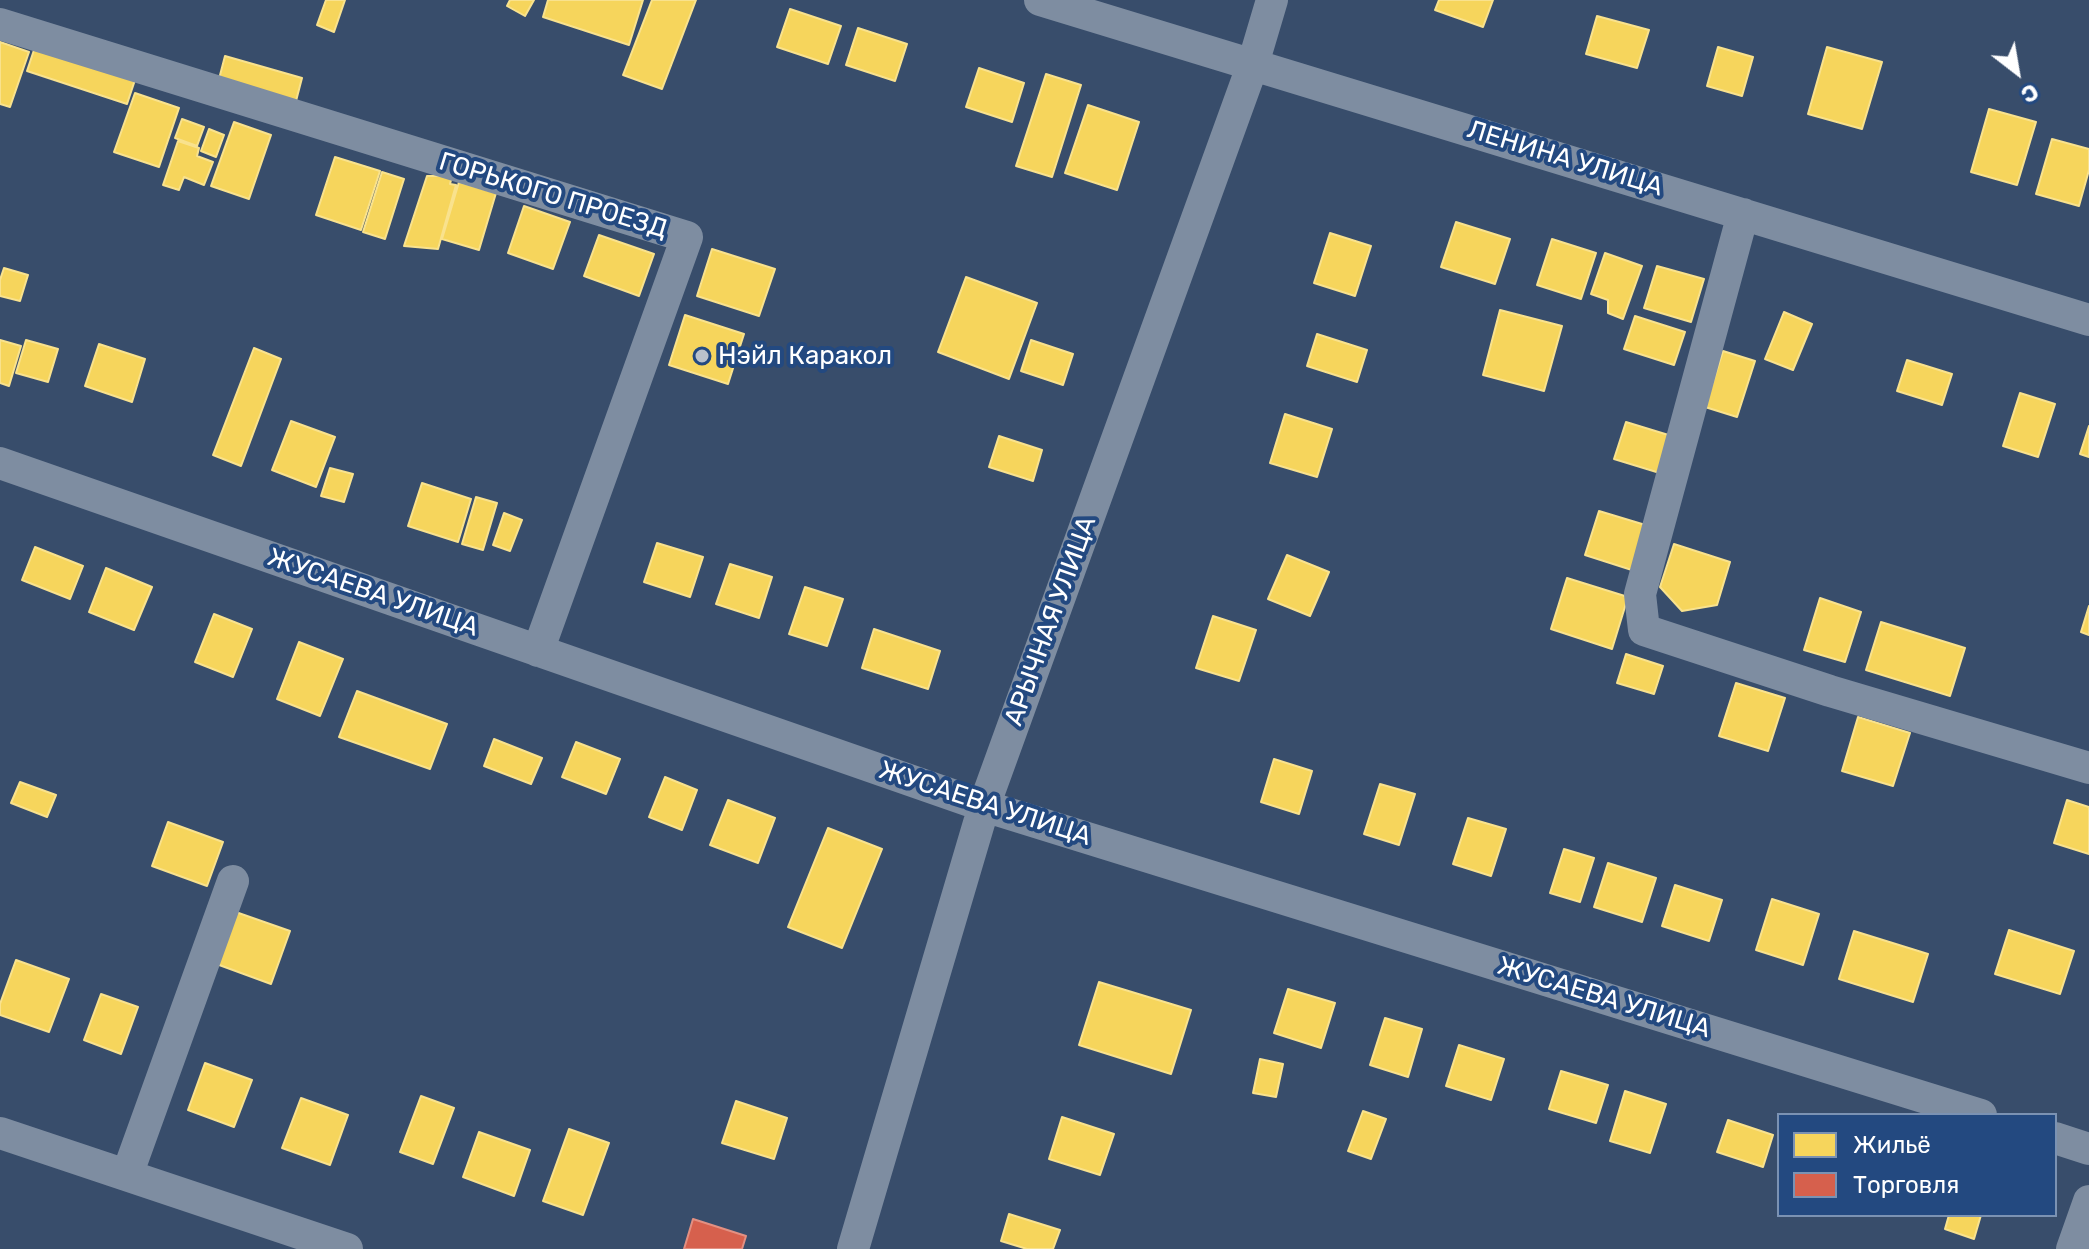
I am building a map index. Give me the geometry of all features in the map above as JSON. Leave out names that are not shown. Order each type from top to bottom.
[{"type":"street","name":"ЛЕНИНА УЛИЦА","points":[[1040,0],[2089,320]]},
{"type":"street","name":"АРЫЧНАЯ УЛИЦА","points":[[853,1249],[984,806],[1253,64],[1272,0]]},
{"type":"street","name":"ГОРЬКОГО ПРОЕЗД","points":[[0,24],[687,237],[538,651]]},
{"type":"street","points":[[1743,214],[1640,594],[1644,630],[1830,691],[2089,768]]},
{"type":"street","name":"ЖУСАЕВА УЛИЦА","points":[[0,463],[984,806],[1975,1113]]},
{"type":"street","points":[[127,1175],[233,881]]},
{"type":"street","points":[[0,1133],[347,1249]]},
{"type":"street","points":[[2057,1139],[2089,1149]]},
{"type":"street","points":[[2072,1249],[2089,1201]]},
{"type":"building: Жильё","points":[[326,0],[345,0],[334,32],[317,25]]},
{"type":"building: Жильё","points":[[510,0],[534,0],[525,16],[507,6]]},
{"type":"building: Жильё","points":[[548,0],[643,0],[629,45],[543,17]]},
{"type":"building: Жильё","points":[[652,0],[696,0],[662,89],[623,75]]},
{"type":"building: Жильё","points":[[1439,0],[1493,0],[1483,27],[1435,10]]},
{"type":"building: Жильё","points":[[790,9],[841,26],[828,64],[777,47]]},
{"type":"building: Жильё","points":[[1597,16],[1649,30],[1637,68],[1586,54]]},
{"type":"building: Жильё","points":[[858,28],[907,44],[895,81],[846,65]]},
{"type":"building: Жильё","points":[[0,42],[29,52],[10,107],[0,104]]},
{"type":"building: Жильё","points":[[35,47],[135,80],[127,104],[27,71]]},
{"type":"building: Жильё","points":[[1718,47],[1753,57],[1742,96],[1707,86]]},
{"type":"building: Жильё","points":[[1827,47],[1882,62],[1862,129],[1808,114]]},
{"type":"building: Жильё","points":[[225,56],[302,78],[296,101],[219,79]]},
{"type":"building: Жильё","points":[[979,68],[1024,83],[1012,122],[966,107]]},
{"type":"building: Жильё","points":[[1046,74],[1081,85],[1052,177],[1016,166]]},
{"type":"building: Жильё","points":[[135,93],[179,108],[159,167],[114,152]]},
{"type":"building: Жильё","points":[[1088,105],[1139,122],[1117,190],[1065,173]]},
{"type":"building: Жильё","points":[[1989,109],[2036,122],[2017,185],[1971,172]]},
{"type":"building: Жильё","points":[[182,119],[204,127],[197,146],[175,138]]},
{"type":"building: Жильё","points":[[234,122],[271,135],[249,199],[211,186]]},
{"type":"building: Жильё","points":[[209,129],[224,135],[216,157],[201,151]]},
{"type":"building: Жильё","points":[[2052,139],[2089,149],[2089,170],[2079,206],[2036,194]]},
{"type":"building: Жильё","points":[[178,141],[199,148],[197,156],[213,162],[204,185],[184,177],[179,190],[163,185]]},
{"type":"building: Жильё","points":[[335,157],[380,171],[361,230],[316,215]]},
{"type":"building: Жильё","points":[[382,172],[404,179],[385,239],[363,232]]},
{"type":"building: Жильё","points":[[427,176],[452,176],[450,184],[456,185],[438,249],[404,246]]},
{"type":"building: Жильё","points":[[459,182],[496,193],[479,250],[442,239]]},
{"type":"building: Жильё","points":[[524,206],[570,222],[553,269],[508,253]]},
{"type":"building: Жильё","points":[[1456,222],[1510,239],[1495,284],[1441,267]]},
{"type":"building: Жильё","points":[[1330,233],[1371,246],[1355,296],[1314,283]]},
{"type":"building: Жильё","points":[[599,235],[654,254],[639,296],[584,276]]},
{"type":"building: Жильё","points":[[1552,239],[1596,253],[1581,299],[1537,285]]},
{"type":"building: Жильё","points":[[712,249],[775,269],[759,316],[697,296]]},
{"type":"building: Жильё","points":[[1605,253],[1642,266],[1623,319],[1608,313],[1608,300],[1591,294]]},
{"type":"building: Жильё","points":[[1657,266],[1704,279],[1691,322],[1644,308]]},
{"type":"building: Жильё","points":[[4,268],[28,275],[20,301],[0,296]]},
{"type":"building: Жильё","points":[[966,277],[1037,303],[1009,379],[938,352]]},
{"type":"building: Жильё","points":[[1500,310],[1562,326],[1544,391],[1483,375]]},
{"type":"building: Жильё","points":[[1784,312],[1812,324],[1793,370],[1765,359]]},
{"type":"building: Жильё","points":[[685,315],[744,334],[728,384],[669,365]]},
{"type":"building: Жильё","points":[[1635,316],[1685,332],[1674,365],[1624,349]]},
{"type":"building: Жильё","points":[[1317,334],[1367,350],[1357,382],[1307,366]]},
{"type":"building: Жильё","points":[[0,340],[21,346],[9,386],[0,383]]},
{"type":"building: Жильё","points":[[26,340],[58,349],[48,382],[16,373]]},
{"type":"building: Жильё","points":[[1031,340],[1073,354],[1063,385],[1021,371]]},
{"type":"building: Жильё","points":[[99,344],[145,359],[132,402],[85,386]]},
{"type":"building: Жильё","points":[[254,348],[281,359],[241,466],[213,455]]},
{"type":"building: Жильё","points":[[1723,351],[1755,361],[1737,417],[1705,407]]},
{"type":"building: Жильё","points":[[1907,360],[1952,374],[1942,405],[1897,391]]},
{"type":"building: Жильё","points":[[2020,393],[2055,404],[2038,457],[2003,446]]},
{"type":"building: Жильё","points":[[1285,414],[1332,429],[1317,477],[1270,463]]},
{"type":"building: Жильё","points":[[291,421],[335,437],[316,487],[272,470]]},
{"type":"building: Жильё","points":[[1626,422],[1675,437],[1663,474],[1614,459]]},
{"type":"building: Жильё","points":[[2089,426],[2089,457],[2080,454]]},
{"type":"building: Жильё","points":[[999,436],[1042,450],[1033,481],[989,467]]},
{"type":"building: Жильё","points":[[330,468],[353,474],[344,502],[321,496]]},
{"type":"building: Жильё","points":[[422,483],[471,499],[458,542],[408,526]]},
{"type":"building: Жильё","points":[[476,497],[497,503],[483,550],[462,544]]},
{"type":"building: Жильё","points":[[1599,511],[1652,527],[1638,572],[1585,555]]},
{"type":"building: Жильё","points":[[504,513],[522,520],[510,551],[493,545]]},
{"type":"building: Жильё","points":[[657,543],[703,557],[690,597],[644,582]]},
{"type":"building: Жильё","points":[[1674,544],[1730,562],[1717,605],[1682,611],[1660,587]]},
{"type":"building: Жильё","points":[[35,547],[83,566],[70,599],[22,580]]},
{"type":"building: Жильё","points":[[1287,555],[1329,572],[1310,616],[1268,599]]},
{"type":"building: Жильё","points":[[730,564],[772,577],[759,618],[716,604]]},
{"type":"building: Жильё","points":[[106,568],[152,587],[134,630],[89,612]]},
{"type":"building: Жильё","points":[[1567,578],[1628,597],[1612,649],[1551,629]]},
{"type":"building: Жильё","points":[[805,587],[843,599],[827,646],[789,634]]},
{"type":"building: Жильё","points":[[1820,598],[1861,612],[1845,662],[1804,650]]},
{"type":"building: Жильё","points":[[2089,606],[2089,635],[2081,632]]},
{"type":"building: Жильё","points":[[214,614],[252,629],[233,677],[195,662]]},
{"type":"building: Жильё","points":[[1213,616],[1256,630],[1239,681],[1196,668]]},
{"type":"building: Жильё","points":[[1881,622],[1965,648],[1950,696],[1866,670]]},
{"type":"building: Жильё","points":[[874,629],[940,651],[928,689],[862,668]]},
{"type":"building: Жильё","points":[[299,642],[343,659],[320,716],[277,699]]},
{"type":"building: Жильё","points":[[1626,654],[1663,666],[1654,694],[1617,683]]},
{"type":"building: Жильё","points":[[1736,683],[1785,698],[1768,751],[1719,736]]},
{"type":"building: Жильё","points":[[357,691],[447,724],[430,769],[339,737]]},
{"type":"building: Жильё","points":[[1858,717],[1910,733],[1893,786],[1842,771]]},
{"type":"building: Жильё","points":[[494,739],[542,758],[531,784],[484,766]]},
{"type":"building: Жильё","points":[[576,742],[620,759],[606,794],[562,777]]},
{"type":"building: Жильё","points":[[1274,759],[1312,771],[1299,814],[1261,802]]},
{"type":"building: Жильё","points":[[665,777],[697,790],[682,830],[649,817]]},
{"type":"building: Жильё","points":[[20,782],[56,795],[47,817],[11,803]]},
{"type":"building: Жильё","points":[[1380,784],[1415,794],[1399,845],[1364,834]]},
{"type":"building: Жильё","points":[[728,800],[775,818],[758,863],[710,845]]},
{"type":"building: Жильё","points":[[2067,800],[2089,807],[2089,854],[2054,843]]},
{"type":"building: Жильё","points":[[1468,818],[1506,829],[1491,876],[1453,864]]},
{"type":"building: Жильё","points":[[168,822],[223,842],[207,886],[152,866]]},
{"type":"building: Жильё","points":[[828,828],[882,849],[842,948],[788,927]]},
{"type":"building: Жильё","points":[[1564,849],[1594,858],[1580,902],[1550,893]]},
{"type":"building: Жильё","points":[[1608,863],[1656,878],[1642,922],[1594,907]]},
{"type":"building: Жильё","points":[[1675,885],[1722,900],[1709,941],[1662,926]]},
{"type":"building: Жильё","points":[[1772,899],[1819,914],[1803,965],[1756,950]]},
{"type":"building: Жильё","points":[[230,910],[290,931],[271,984],[211,962]]},
{"type":"building: Жильё","points":[[2009,930],[2074,951],[2060,994],[1995,974]]},
{"type":"building: Жильё","points":[[1854,931],[1928,954],[1913,1002],[1839,979]]},
{"type":"building: Жильё","points":[[16,960],[69,979],[49,1032],[0,1015],[0,1004]]},
{"type":"building: Жильё","points":[[1099,982],[1191,1010],[1171,1074],[1079,1045]]},
{"type":"building: Жильё","points":[[1288,989],[1335,1003],[1321,1048],[1274,1033]]},
{"type":"building: Жильё","points":[[101,994],[138,1007],[121,1054],[84,1040]]},
{"type":"building: Жильё","points":[[1385,1018],[1422,1029],[1408,1077],[1370,1065]]},
{"type":"building: Жильё","points":[[1459,1045],[1504,1059],[1491,1100],[1446,1086]]},
{"type":"building: Жильё","points":[[1260,1059],[1283,1064],[1276,1097],[1253,1093]]},
{"type":"building: Жильё","points":[[205,1063],[252,1080],[234,1127],[188,1110]]},
{"type":"building: Жильё","points":[[1561,1071],[1608,1085],[1596,1123],[1549,1109]]},
{"type":"building: Жильё","points":[[1625,1091],[1666,1104],[1650,1153],[1610,1141]]},
{"type":"building: Жильё","points":[[421,1096],[454,1108],[433,1164],[400,1152]]},
{"type":"building: Жильё","points":[[301,1098],[348,1115],[330,1165],[282,1148]]},
{"type":"building: Жильё","points":[[736,1101],[787,1118],[774,1159],[722,1143]]},
{"type":"building: Жильё","points":[[1363,1111],[1386,1119],[1371,1159],[1348,1151]]},
{"type":"building: Жильё","points":[[1062,1117],[1114,1134],[1100,1175],[1049,1159]]},
{"type":"building: Жильё","points":[[1728,1120],[1773,1135],[1763,1167],[1717,1152]]},
{"type":"building: Жильё","points":[[569,1129],[609,1143],[583,1215],[543,1201]]},
{"type":"building: Жильё","points":[[479,1132],[530,1150],[514,1196],[463,1177]]},
{"type":"building: Жильё","points":[[1009,1214],[1060,1230],[1053,1249],[1027,1249],[1001,1241]]},
{"type":"building: Жильё","points":[[1948,1217],[1980,1217],[1974,1239],[1945,1229]]},
{"type":"building: Торговля","points":[[693,1219],[746,1236],[742,1249],[684,1249]]},
{"type":"place","name":"Нэйл Каракол","points":[[702,356]]}]
